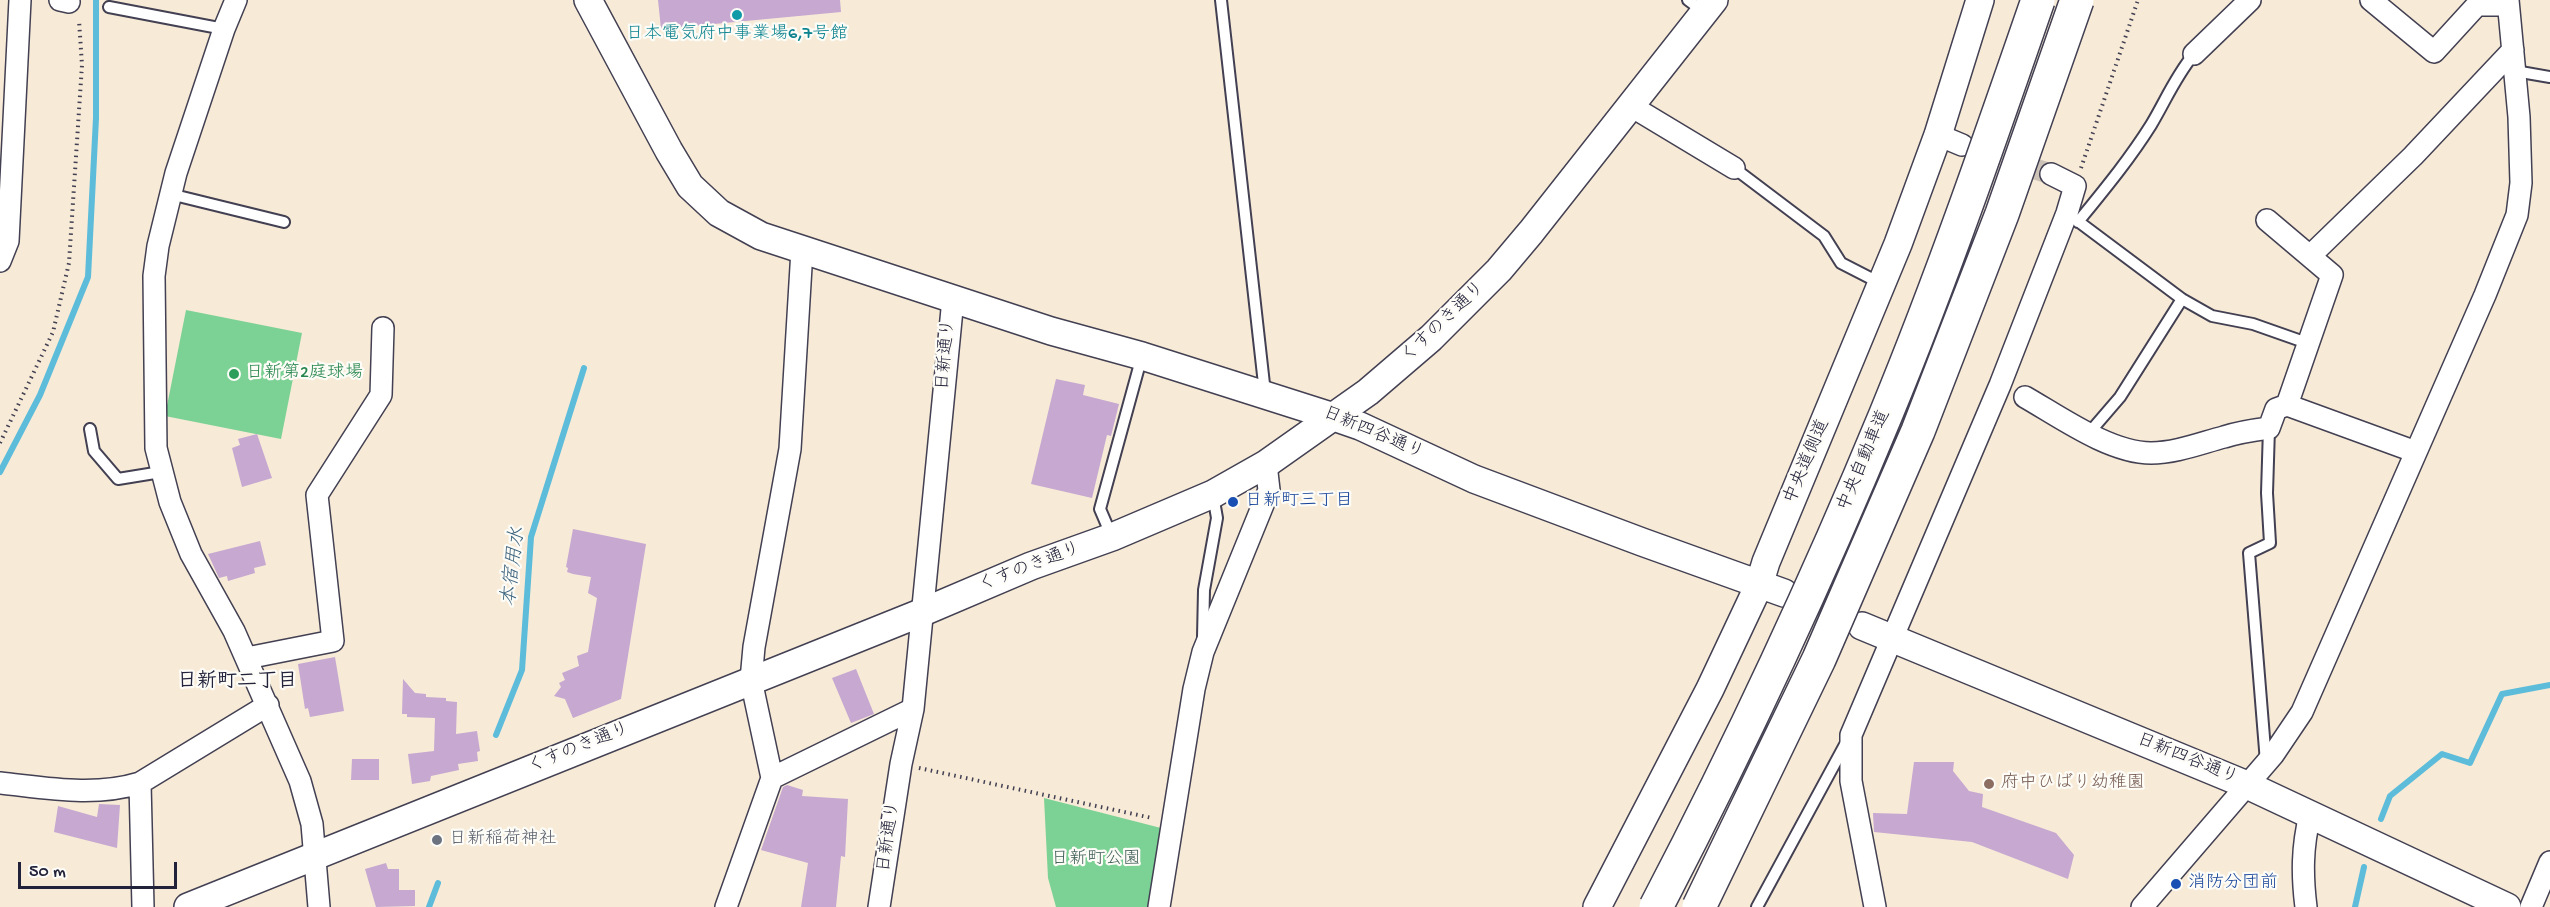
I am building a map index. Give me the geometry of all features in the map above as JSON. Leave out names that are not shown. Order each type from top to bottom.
[{"type":"highway","name":"中央自動車道","points":[[1656,907],[1784,649],[1886,413],[1969,199],[2038,0]]},
{"type":"highway","name":"中央自動車道","points":[[1699,907],[1818,659],[1918,431],[2002,214],[2077,0]]},
{"type":"street","points":[[0,261],[8,241],[20,0]]},
{"type":"street","points":[[236,0],[224,29],[170,194],[158,246],[154,276],[156,448],[170,502],[191,554],[247,658],[300,781],[312,824],[319,907]]},
{"type":"street","name":"日新通り","points":[[588,0],[669,151],[690,186],[710,206],[740,226],[802,250],[952,299],[913,709],[901,764],[879,907]]},
{"type":"street","name":"中央道側道","points":[[1597,907],[1710,689],[1772,589],[1766,562],[1882,284],[1950,140],[1980,0]]},
{"type":"street","points":[[2194,54],[2250,0]]},
{"type":"street","points":[[2142,907],[2266,763],[2302,712],[2517,215],[2521,183],[2515,71],[2508,3],[2477,5],[2434,52],[2371,0]]},
{"type":"street","name":"くすのき通り","points":[[188,907],[923,612],[1031,566],[1112,537],[1213,494],[1266,464],[1334,417],[1398,368],[1466,305],[1531,232],[1631,105],[1702,4]]},
{"type":"street","points":[[2310,256],[2413,156],[2513,50]]},
{"type":"street","points":[[1631,105],[1734,168]]},
{"type":"street","points":[[1875,907],[1851,781],[1851,735],[2073,218],[2075,186],[2051,174]]},
{"type":"street","points":[[2267,220],[2332,275],[2287,405]]},
{"type":"street","points":[[726,907],[772,778],[751,680],[754,647],[790,448],[802,250]]},
{"type":"street","name":"日新四谷通り","points":[[952,299],[1265,394],[1360,426],[1474,479],[1772,589]]},
{"type":"street","points":[[247,658],[333,641],[317,495],[381,394],[383,328]]},
{"type":"street","points":[[2025,397],[2089,433],[2127,450],[2152,453],[2195,446],[2226,436],[2270,428],[2276,409],[2287,405],[2416,452]]},
{"type":"street","points":[[1159,907],[1194,689],[1203,652],[1269,490],[1266,464]]},
{"type":"street","name":"日新四谷通り","points":[[1862,626],[2247,785],[2507,907]]},
{"type":"street","points":[[0,783],[65,790],[121,789],[140,783],[268,705]]},
{"type":"street","points":[[772,778],[913,709]]},
{"type":"street","points":[[140,783],[143,907]]},
{"type":"street","points":[[2306,907],[2302,877],[2304,842],[2310,815]]},
{"type":"street","points":[[2531,907],[2550,862]]},
{"type":"lane","points":[[1221,0],[1265,394]]},
{"type":"lane","points":[[109,7],[224,29]]},
{"type":"lane","points":[[2194,54],[2178,73],[2152,123],[2123,167],[2073,218],[2182,299],[2212,316],[2253,324],[2307,344]]},
{"type":"lane","points":[[2515,71],[2550,77]]},
{"type":"lane","points":[[1734,168],[1824,236],[1841,263],[1882,284]]},
{"type":"lane","points":[[170,194],[284,222]]},
{"type":"lane","points":[[2089,433],[2120,397],[2182,299]]},
{"type":"lane","points":[[1112,537],[1100,509],[1142,356]]},
{"type":"lane","points":[[2266,763],[2249,553],[2270,543],[2267,493],[2270,428]]},
{"type":"lane","points":[[90,429],[94,450],[118,479],[161,472]]},
{"type":"lane","points":[[1203,652],[1204,590],[1217,518],[1213,494]]},
{"type":"lane","points":[[1757,907],[1851,735]]},
{"type":"path","points":[[2075,186],[2138,0]]},
{"type":"path","points":[[0,443],[53,332],[69,263],[82,65],[69,5]]},
{"type":"path","points":[[901,764],[1173,822]]},
{"type":"green space","name":"日新第2庭球場","points":[[186,310],[302,333],[281,439],[165,416]]},
{"type":"green space","name":"日新町公園","points":[[1044,798],[1161,828],[1154,907],[1056,907],[1048,878]]},
{"type":"building","name":"日本電気府中事業場6,7号館","points":[[658,0],[840,0],[841,12],[661,29]]},
{"type":"building","points":[[1056,379],[1085,385],[1083,395],[1119,404],[1111,436],[1107,435],[1092,498],[1031,484]]},
{"type":"building","points":[[257,434],[272,478],[242,487],[232,448],[240,445],[238,439]]},
{"type":"building","points":[[573,529],[646,544],[621,699],[573,718],[565,699],[554,696],[561,687],[559,683],[565,680],[562,673],[579,666],[577,656],[588,652],[597,598],[588,593],[591,577],[567,572]]},
{"type":"building","points":[[260,541],[266,565],[254,568],[255,573],[228,581],[227,576],[219,578],[208,554]]},
{"type":"building","points":[[335,657],[344,711],[310,717],[308,708],[305,709],[298,664]]},
{"type":"building","points":[[856,669],[874,714],[851,723],[832,678]]},
{"type":"building","points":[[403,679],[415,693],[457,702],[456,734],[477,731],[480,751],[477,752],[478,761],[458,764],[459,770],[431,776],[430,781],[412,784],[408,754],[434,751],[435,718],[407,717],[407,714],[402,714]]},
{"type":"building","points":[[352,759],[379,759],[379,780],[351,780]]},
{"type":"building","name":"府中ひばり幼稚園","points":[[1914,762],[1954,762],[1953,771],[1969,791],[1983,794],[1982,807],[2056,833],[2074,855],[2068,879],[1972,842],[1874,832],[1873,813],[1907,814]]},
{"type":"building","points":[[787,785],[803,790],[802,796],[848,799],[845,857],[841,856],[836,907],[801,907],[808,863],[761,850],[783,787]]},
{"type":"building","points":[[99,804],[120,805],[117,848],[54,832],[58,806],[97,817]]},
{"type":"building","points":[[386,863],[388,869],[399,869],[399,890],[415,890],[415,906],[376,907],[365,869]]},
{"type":"waterway","points":[[0,472],[40,395],[88,277],[96,118],[96,0]]},
{"type":"waterway","name":"本宿用水","points":[[496,735],[522,670],[531,537],[584,368]]},
{"type":"waterway","points":[[2381,819],[2390,796],[2442,754],[2470,763],[2502,694],[2550,685]]},
{"type":"waterway","points":[[2355,907],[2364,867]]},
{"type":"waterway","name":"本宿用水","points":[[429,907],[438,883]]},
{"type":"tunnel","points":[[1974,149],[2051,174]]},
{"type":"place","name":"日本電気府中事業場6,7号館","points":[[737,15]]},
{"type":"place","name":"日新第2庭球場","points":[[234,374]]},
{"type":"place","name":"日新町三丁目","points":[[1233,502]]},
{"type":"place","name":"府中ひばり幼稚園","points":[[1989,784]]},
{"type":"place","name":"日新稲荷神社","points":[[437,840]]},
{"type":"place","name":"消防分団前","points":[[2176,884]]},
{"type":"district","name":"日新町二丁目","points":[[237,683]]}]
